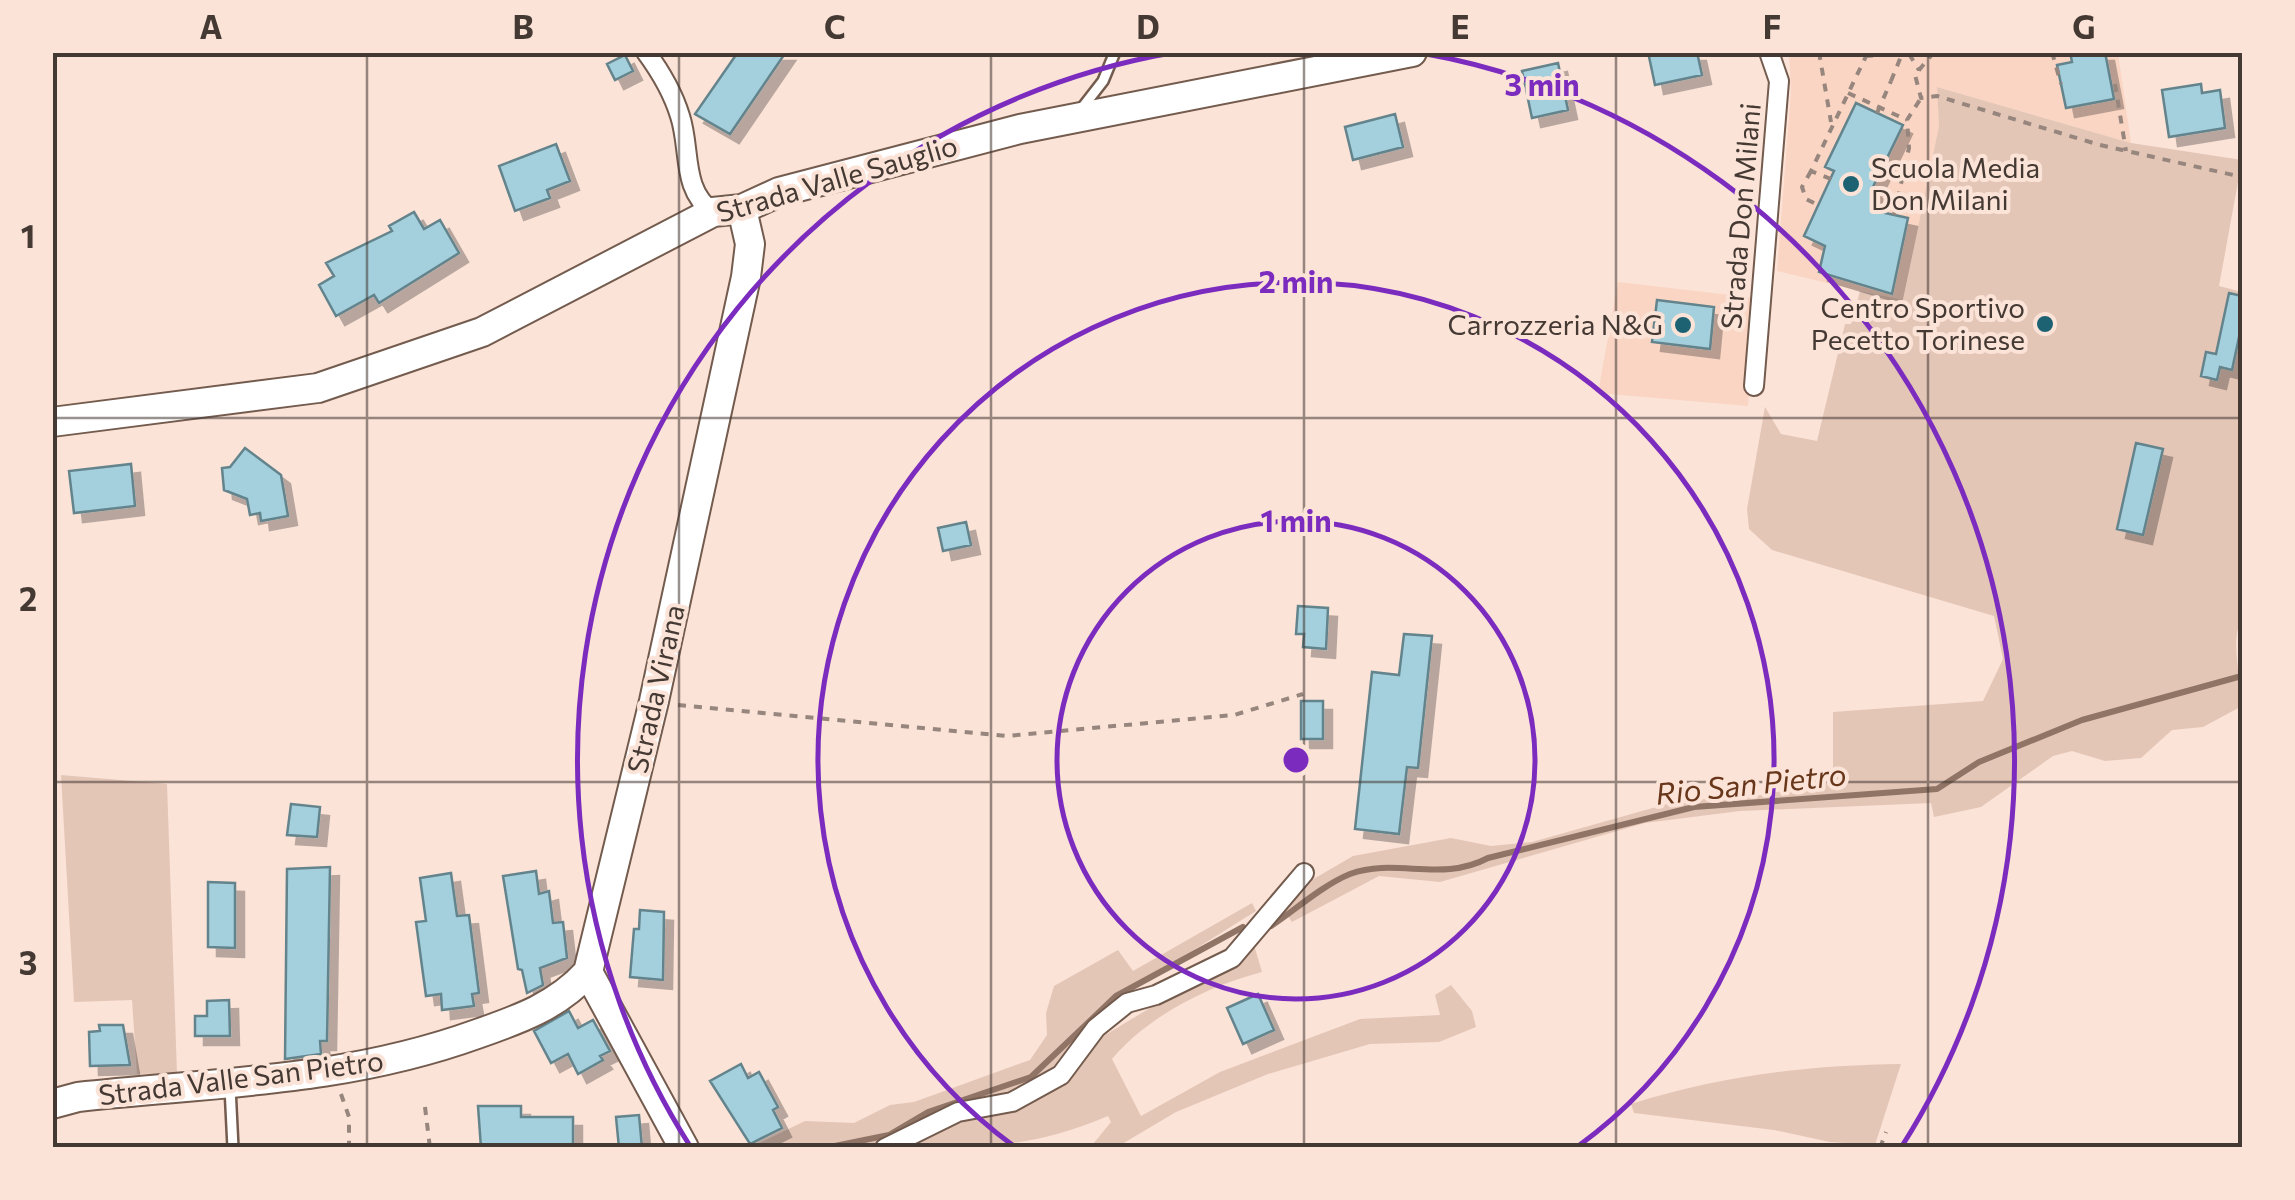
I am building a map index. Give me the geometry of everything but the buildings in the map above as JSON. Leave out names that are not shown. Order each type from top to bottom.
[{"type":"street","points":[[646,52],[682,119],[690,182],[702,204],[713,212]]},
{"type":"street","name":"Strada Valle Sauglio","points":[[52,422],[318,388],[482,332],[713,212],[742,209],[780,192],[1068,120],[1412,52]]},
{"type":"street","name":"Strada Don Milani","points":[[1754,386],[1780,81],[1769,52]]},
{"type":"street","name":"Strada Virana","points":[[588,972],[654,701],[746,277],[750,244],[742,209]]},
{"type":"street","points":[[885,1148],[958,1112],[1012,1102],[1060,1076],[1096,1028],[1127,1003],[1156,994],[1232,958],[1304,873]]},
{"type":"street","points":[[588,972],[684,1148]]},
{"type":"street","name":"Strada Valle San Pietro","points":[[52,1104],[78,1096],[373,1067],[520,1019],[565,997],[588,972]]},
{"type":"lane","points":[[1068,120],[1090,102],[1115,52]]},
{"type":"lane","points":[[230,1084],[232,1148]]},
{"type":"path","points":[[1819,52],[1832,125]]},
{"type":"path","points":[[1818,205],[1806,199],[1802,188],[1866,54],[1934,52]]},
{"type":"path","points":[[1921,98],[1916,87],[1919,70],[1934,52]]},
{"type":"path","points":[[2052,52],[2061,84]]},
{"type":"path","points":[[1906,54],[1919,70]]},
{"type":"path","points":[[1877,113],[1906,54]]},
{"type":"path","points":[[2114,84],[2126,151]]},
{"type":"path","points":[[1847,93],[1907,120]]},
{"type":"path","points":[[1894,215],[1909,148],[1907,120],[1921,98],[1936,96],[2126,151],[2242,177]]},
{"type":"path","points":[[1811,170],[1831,179]]},
{"type":"path","points":[[2242,628],[2242,652]]},
{"type":"path","points":[[654,701],[1006,736],[1234,716],[1303,694]]},
{"type":"path","points":[[338,1088],[349,1118],[349,1148]]},
{"type":"path","points":[[424,1107],[430,1148]]},
{"type":"path","points":[[1880,1148],[1886,1132]]},
{"type":"shaded area","points":[[1789,53],[2118,53],[2131,143],[1937,87],[1939,126],[1903,301],[1777,271],[1791,91]]},
{"type":"shaded area","points":[[1937,87],[2131,143],[2242,160],[2219,286],[2242,292],[2242,619],[2236,649],[2242,706],[2203,727],[2172,730],[2141,758],[2105,761],[2072,751],[2053,756],[1981,807],[1934,817],[1931,803],[1740,811],[1645,823],[1440,882],[1379,876],[1292,922],[1285,912],[1305,884],[1353,856],[1451,838],[1491,846],[1532,842],[1681,800],[1744,798],[1833,782],[1833,712],[1983,701],[2003,659],[1994,616],[1772,550],[1749,529],[1747,509],[1765,407],[1781,434],[1817,441],[1845,324],[1851,324],[1860,291],[1903,300],[1939,126]]},
{"type":"shaded area","points":[[1618,282],[1756,298],[1748,406],[1598,393]]},
{"type":"shaded area","points":[[61,775],[167,784],[177,1073],[137,1074],[132,1000],[74,1002]]},
{"type":"shaded area","points":[[1252,903],[1256,911],[1146,980],[1089,1026],[1061,1065],[1009,1091],[956,1107],[867,1147],[749,1148],[805,1121],[854,1123],[890,1105],[914,1102],[1030,1060],[1047,1035],[1046,1013],[1054,986],[1118,950],[1133,971]]},
{"type":"shaded area","points":[[1254,945],[1262,972],[1221,985],[1161,1016],[1112,1059],[1141,1116],[1220,1072],[1360,1019],[1440,1015],[1435,995],[1451,985],[1472,1011],[1476,1027],[1439,1042],[1370,1044],[1268,1074],[1176,1112],[1117,1147],[1093,1144],[1111,1122],[1108,1116],[1081,1127],[1008,1144],[904,1148],[962,1118],[1011,1107],[1097,1040]]},
{"type":"shaded area","points":[[1901,1064],[1875,1145],[1634,1113],[1631,1104],[1764,1074]]},
{"type":"waterway","name":"Rio San Pietro","points":[[1271,926],[1330,885],[1367,869],[1453,869],[1694,807],[1937,789],[1979,762],[2082,720],[2238,677]]},
{"type":"waterway","name":"Rio San Pietro","points":[[825,1148],[889,1135],[928,1112],[1031,1077],[1116,996],[1243,927]]},
{"type":"place","name":"Scuola Media Don Milani","points":[[1851,184]]},
{"type":"place","name":"Centro Sportivo Pecetto Torinese","points":[[2045,324]]},
{"type":"place","name":"Carrozzeria N&G","points":[[1683,325]]}]
